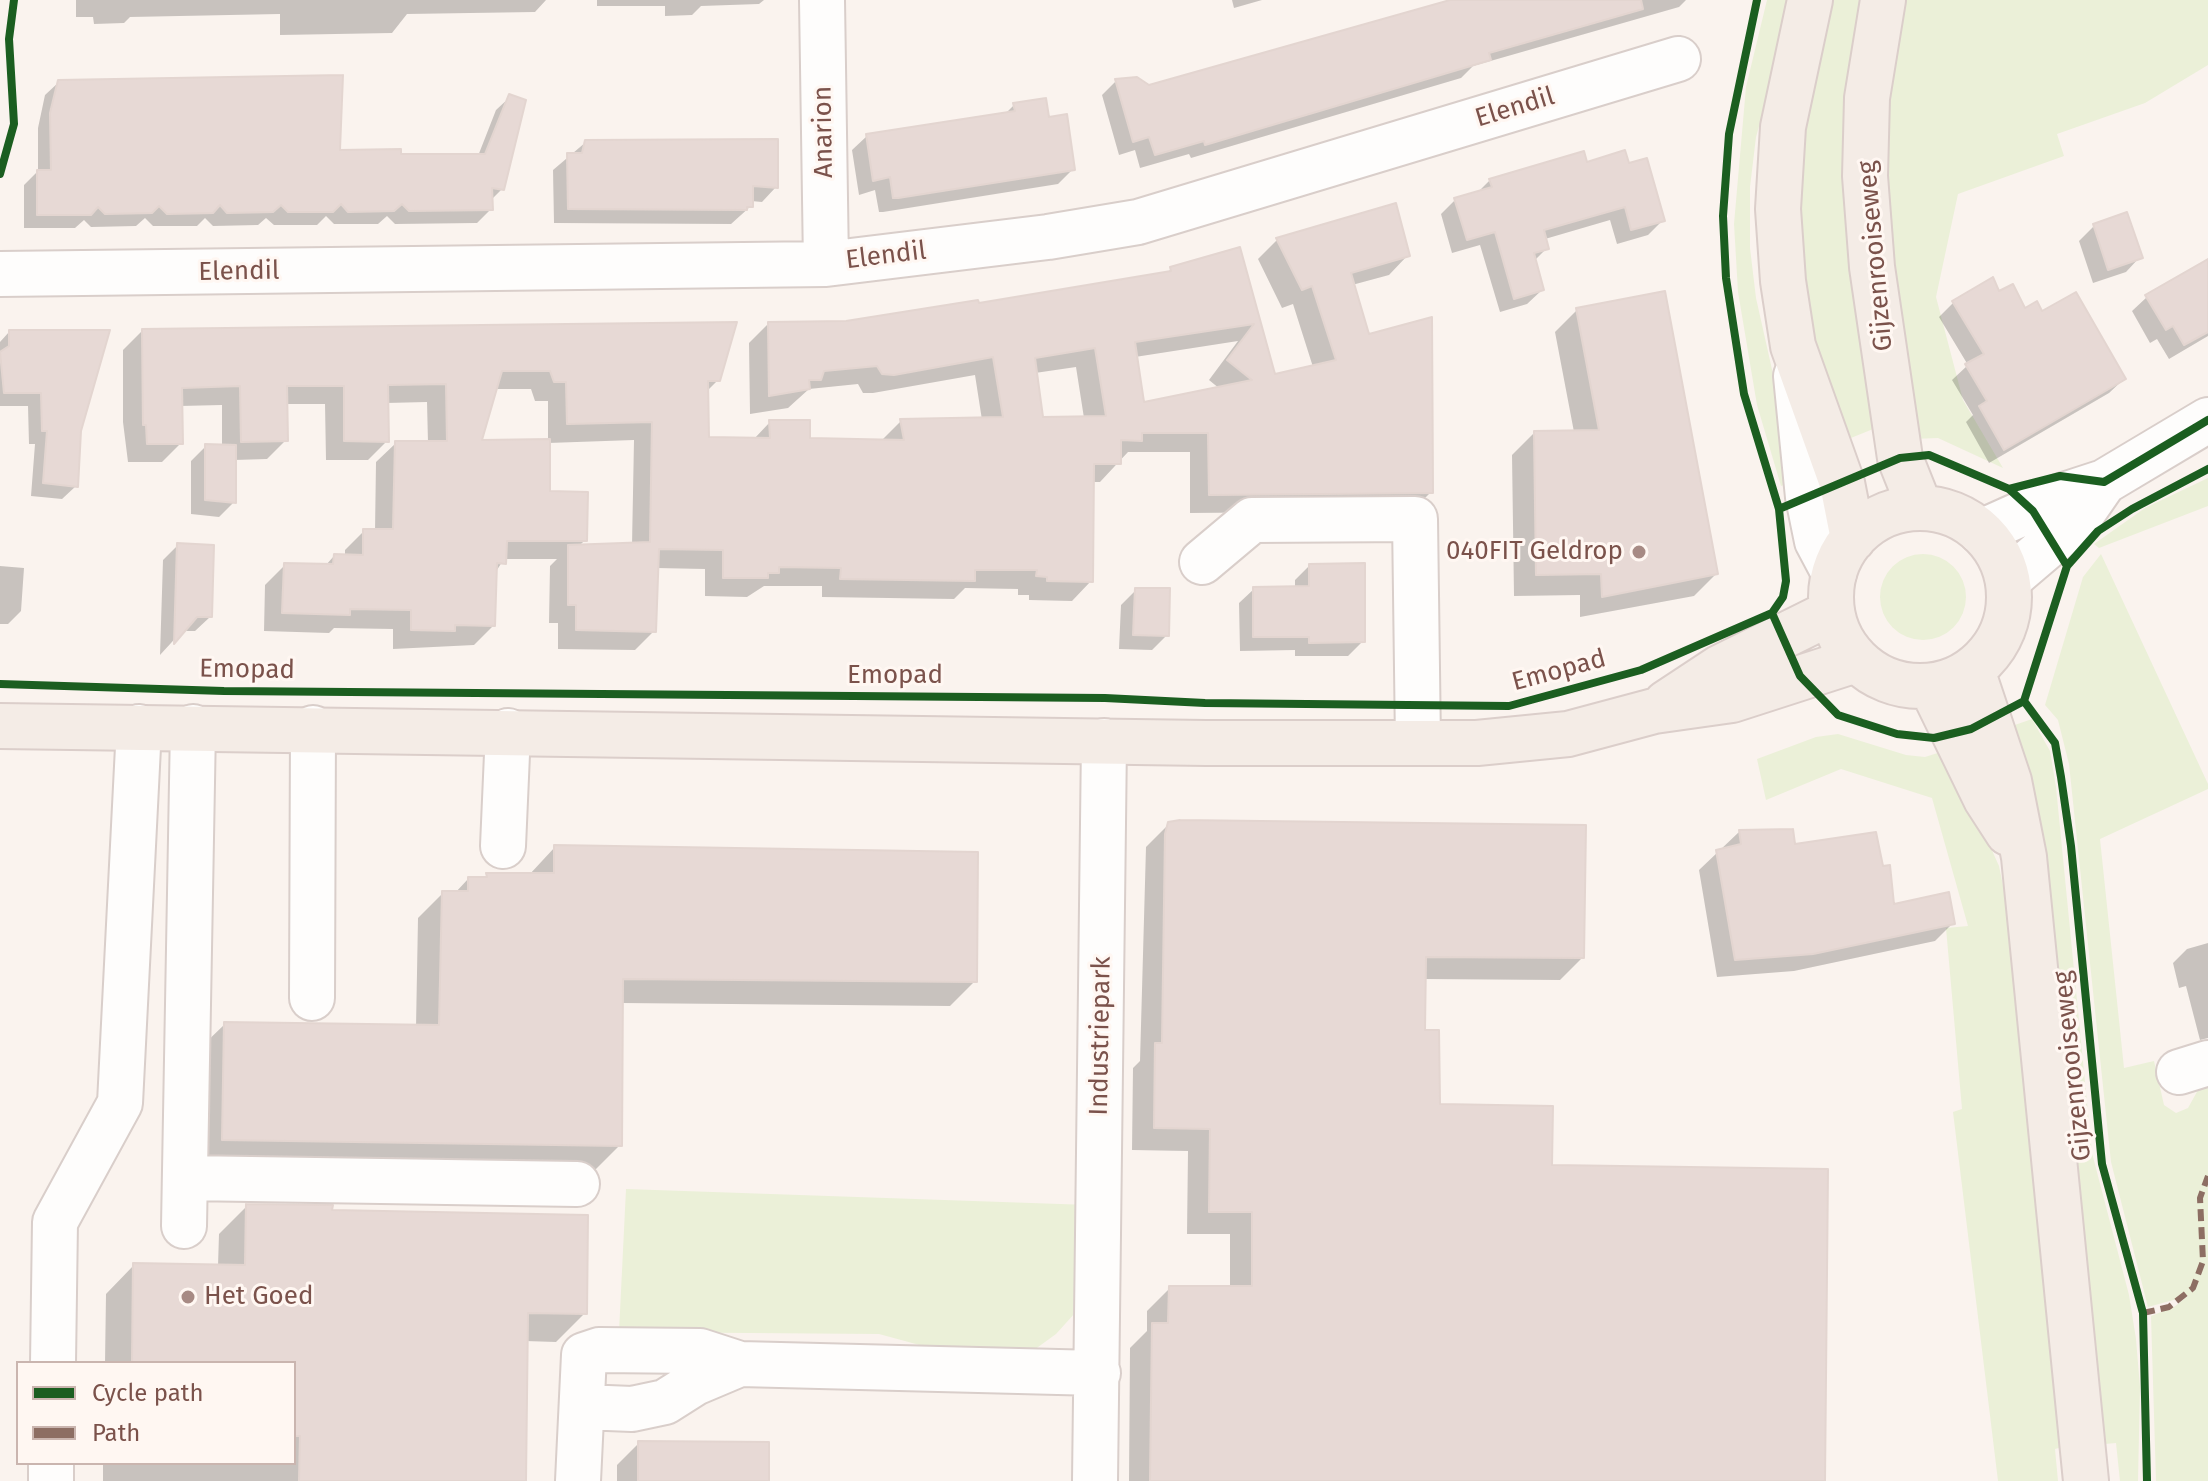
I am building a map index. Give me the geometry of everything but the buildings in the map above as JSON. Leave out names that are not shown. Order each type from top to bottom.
[{"type":"main road","points":[[1654,711],[1719,668],[1840,575],[1884,516],[1920,508],[1946,512],[1981,532],[1996,550],[2009,579],[2007,620],[1994,648],[1972,670],[1931,686],[1899,685],[1871,672],[1856,660],[1840,638],[1840,575],[1842,483],[1793,346],[1783,281],[1778,209],[1783,127],[1810,0]]},
{"type":"main road","name":"Gijzenrooiseweg","points":[[1883,0],[1867,98],[1865,176],[1872,267],[1900,458],[1920,508]]},
{"type":"main road","points":[[0,726],[1477,743],[1568,734],[1654,711],[1732,700],[1856,660]]},
{"type":"main road","name":"Gijzenrooiseweg","points":[[1972,670],[2009,781],[2024,857],[2086,1481]]},
{"type":"main road","name":"Gijzenrooiseweg","points":[[1931,686],[1986,799],[2024,857]]},
{"type":"street","name":"Anarion","points":[[822,0],[826,264]]},
{"type":"street","name":"Elendil","points":[[0,274],[826,264],[1138,222],[1678,59]]},
{"type":"street","points":[[1981,532],[2061,496],[2104,482],[2208,420]]},
{"type":"street","points":[[2009,579],[2077,521],[2104,482]]},
{"type":"street","points":[[1202,562],[1252,520],[1415,519],[1418,743]]},
{"type":"street","points":[[53,1361],[55,1222],[120,1103],[139,727]]},
{"type":"street","points":[[184,1226],[193,727]]},
{"type":"street","points":[[312,998],[313,728]]},
{"type":"street","points":[[503,846],[508,731]]},
{"type":"street","name":"Industriepark","points":[[1095,1481],[1104,741]]},
{"type":"street","points":[[185,1178],[577,1184]]},
{"type":"street","points":[[578,1481],[584,1355],[599,1350],[700,1351],[740,1364],[1098,1373]]},
{"type":"street","points":[[583,1407],[632,1409],[665,1402],[695,1383],[740,1364]]},
{"type":"green space","points":[[1767,0],[1795,0],[1756,137],[1750,187],[1750,248],[1756,298],[1797,481],[1781,486],[1757,405],[1738,292],[1734,224],[1746,87]]},
{"type":"green space","points":[[1823,0],[1870,0],[1883,425],[1841,442],[1818,379],[1789,184]]},
{"type":"green space","points":[[1894,0],[2208,0],[2208,65],[2145,103],[2057,134],[2064,156],[1958,194],[1936,297],[1963,400],[2003,468],[1938,438],[1912,439],[1876,133]]},
{"type":"green space","points":[[2208,478],[2208,506],[2099,548],[2094,544],[2145,508]]},
{"type":"green space","points":[[1923,554],[1947,561],[1959,573],[1966,597],[1959,621],[1947,633],[1923,640],[1899,633],[1887,621],[1880,597],[1887,573],[1899,561]]},
{"type":"green space","points":[[2101,554],[2208,784],[2208,789],[2100,839],[2124,1068],[2154,1061],[2164,1105],[2176,1113],[2188,1108],[2208,1072],[2208,1481],[2156,1481],[2151,1316],[2174,1307],[2188,1296],[2148,1307],[2111,1162],[2069,764],[2058,720],[2045,705],[2083,577]]},
{"type":"green space","points":[[2032,719],[2050,751],[2056,787],[2092,1153],[2129,1295],[2136,1339],[2140,1387],[2138,1481],[2120,1481],[2116,1443],[2105,1444],[2047,855],[2012,726]]},
{"type":"green space","points":[[1838,734],[1906,755],[1925,757],[1947,750],[1999,866],[2011,924],[2063,1447],[2055,1449],[2058,1481],[1998,1481],[1953,1112],[1962,1109],[1946,928],[1968,926],[1932,798],[1841,769],[1766,800],[1757,759],[1816,737]]},
{"type":"green space","points":[[626,1189],[1089,1205],[1085,1302],[1056,1334],[1034,1350],[938,1350],[879,1334],[619,1332]]},
{"type":"marked path","points":[[2143,1313],[2169,1307],[2193,1288],[2203,1261],[2200,1198],[2208,1176]]},
{"type":"cycle path","points":[[0,174],[14,124],[9,39],[14,0]]},
{"type":"cycle path","name":"Emopad","points":[[0,684],[224,691],[1105,698],[1205,703],[1509,706],[1641,670],[1772,613],[1783,597],[1786,581],[1779,509],[1744,394],[1726,278],[1723,216],[1729,134],[1757,0]]},
{"type":"cycle path","points":[[2009,489],[2060,476],[2104,482],[2208,420]]},
{"type":"cycle path","points":[[1772,613],[1800,676],[1838,715],[1897,734],[1934,738],[1971,729],[2024,701],[2067,566],[2033,511],[2009,489],[1929,455],[1900,458],[1779,509]]},
{"type":"cycle path","points":[[2067,566],[2098,531],[2132,509],[2208,469]]},
{"type":"cycle path","points":[[2024,701],[2055,743],[2061,777],[2071,846],[2102,1164],[2143,1313],[2147,1481]]},
{"type":"place","name":"040FIT Geldrop","points":[[1639,552]]},
{"type":"place","name":"Het Goed","points":[[188,1297]]}]
